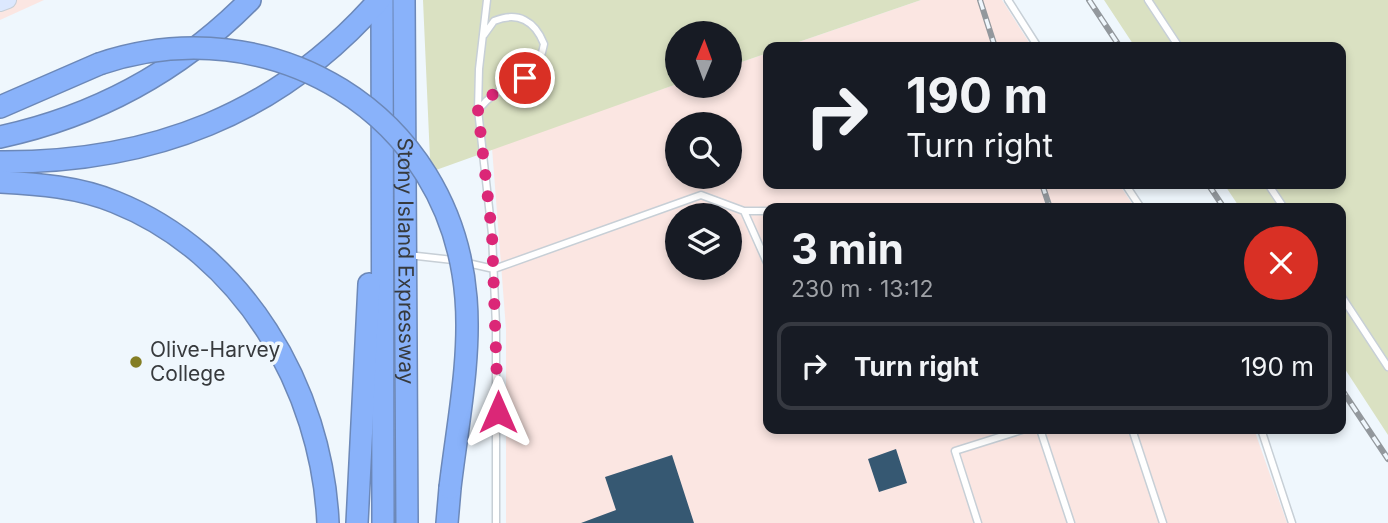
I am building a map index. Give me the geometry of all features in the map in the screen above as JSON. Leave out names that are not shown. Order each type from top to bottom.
[{"type":"highway","points":[[0,137],[58,123],[130,91],[179,62],[209,39],[250,0]]},
{"type":"highway","points":[[0,162],[111,155],[223,120],[275,91],[352,30],[380,0]]},
{"type":"highway","name":"Stony Island Expressway","points":[[380,0],[383,523]]},
{"type":"highway","name":"Stony Island Expressway","points":[[404,0],[407,523]]},
{"type":"highway","points":[[0,107],[99,64],[151,49],[181,47],[245,50],[312,73],[340,89],[395,133],[433,187],[449,219],[466,297],[464,362],[447,523]]},
{"type":"highway","points":[[0,182],[51,186],[114,201],[173,232],[218,268],[261,321],[300,394],[319,452],[328,523]]},
{"type":"highway","points":[[357,523],[370,237],[381,195]]},
{"type":"highway","points":[[407,401],[417,451],[418,523]]},
{"type":"street","points":[[0,3],[8,0]]},
{"type":"lane","points":[[487,0],[478,110],[494,269],[499,384],[496,523]]},
{"type":"lane","points":[[1008,0],[1035,42]]},
{"type":"lane","points":[[1148,0],[1176,42]]},
{"type":"lane","points":[[478,110],[497,90],[525,78],[536,69],[544,44],[530,22],[516,16],[494,21],[482,36]]},
{"type":"lane","points":[[406,255],[446,258],[494,269],[701,195],[744,211],[763,211]]},
{"type":"lane","points":[[744,211],[763,254]]},
{"type":"lane","points":[[1346,303],[1388,367]]},
{"type":"lane","points":[[978,523],[955,451],[1009,434]]},
{"type":"lane","points":[[1042,434],[1071,523]]},
{"type":"lane","points":[[1134,434],[1163,523]]},
{"type":"lane","points":[[1263,434],[1292,523]]},
{"type":"shaded area","points":[[0,0],[44,0],[0,20]]},
{"type":"shaded area","points":[[921,0],[1002,0],[1029,42],[799,42]]},
{"type":"shaded area","points":[[763,55],[763,189],[1122,189],[1132,203],[763,203],[763,434],[1256,434],[1287,523],[506,523],[506,329],[492,148],[665,88],[665,98],[742,98],[742,62]]},
{"type":"green space","points":[[423,0],[921,0],[799,42],[763,42],[763,55],[742,62],[742,21],[665,21],[665,88],[436,170],[430,159]]},
{"type":"green space","points":[[1104,0],[1388,0],[1388,435],[1346,371],[1346,203],[1237,203],[1227,189],[1346,189],[1346,42],[1132,42]]},
{"type":"building","points":[[896,449],[907,483],[879,492],[868,459]]},
{"type":"building","points":[[672,455],[694,523],[581,523],[616,510],[605,477]]},
{"type":"railway","points":[[980,0],[993,42]]},
{"type":"railway","points":[[1089,0],[1117,42]]},
{"type":"railway","points":[[1044,189],[1048,203]]},
{"type":"railway","points":[[1211,189],[1221,203]]},
{"type":"railway","points":[[1346,396],[1388,459]]},
{"type":"place","name":"Olive-Harvey College","points":[[136,362]]},
{"type":"route","points":[[498,412],[492,234],[478,110],[497,90],[525,78]]}]
